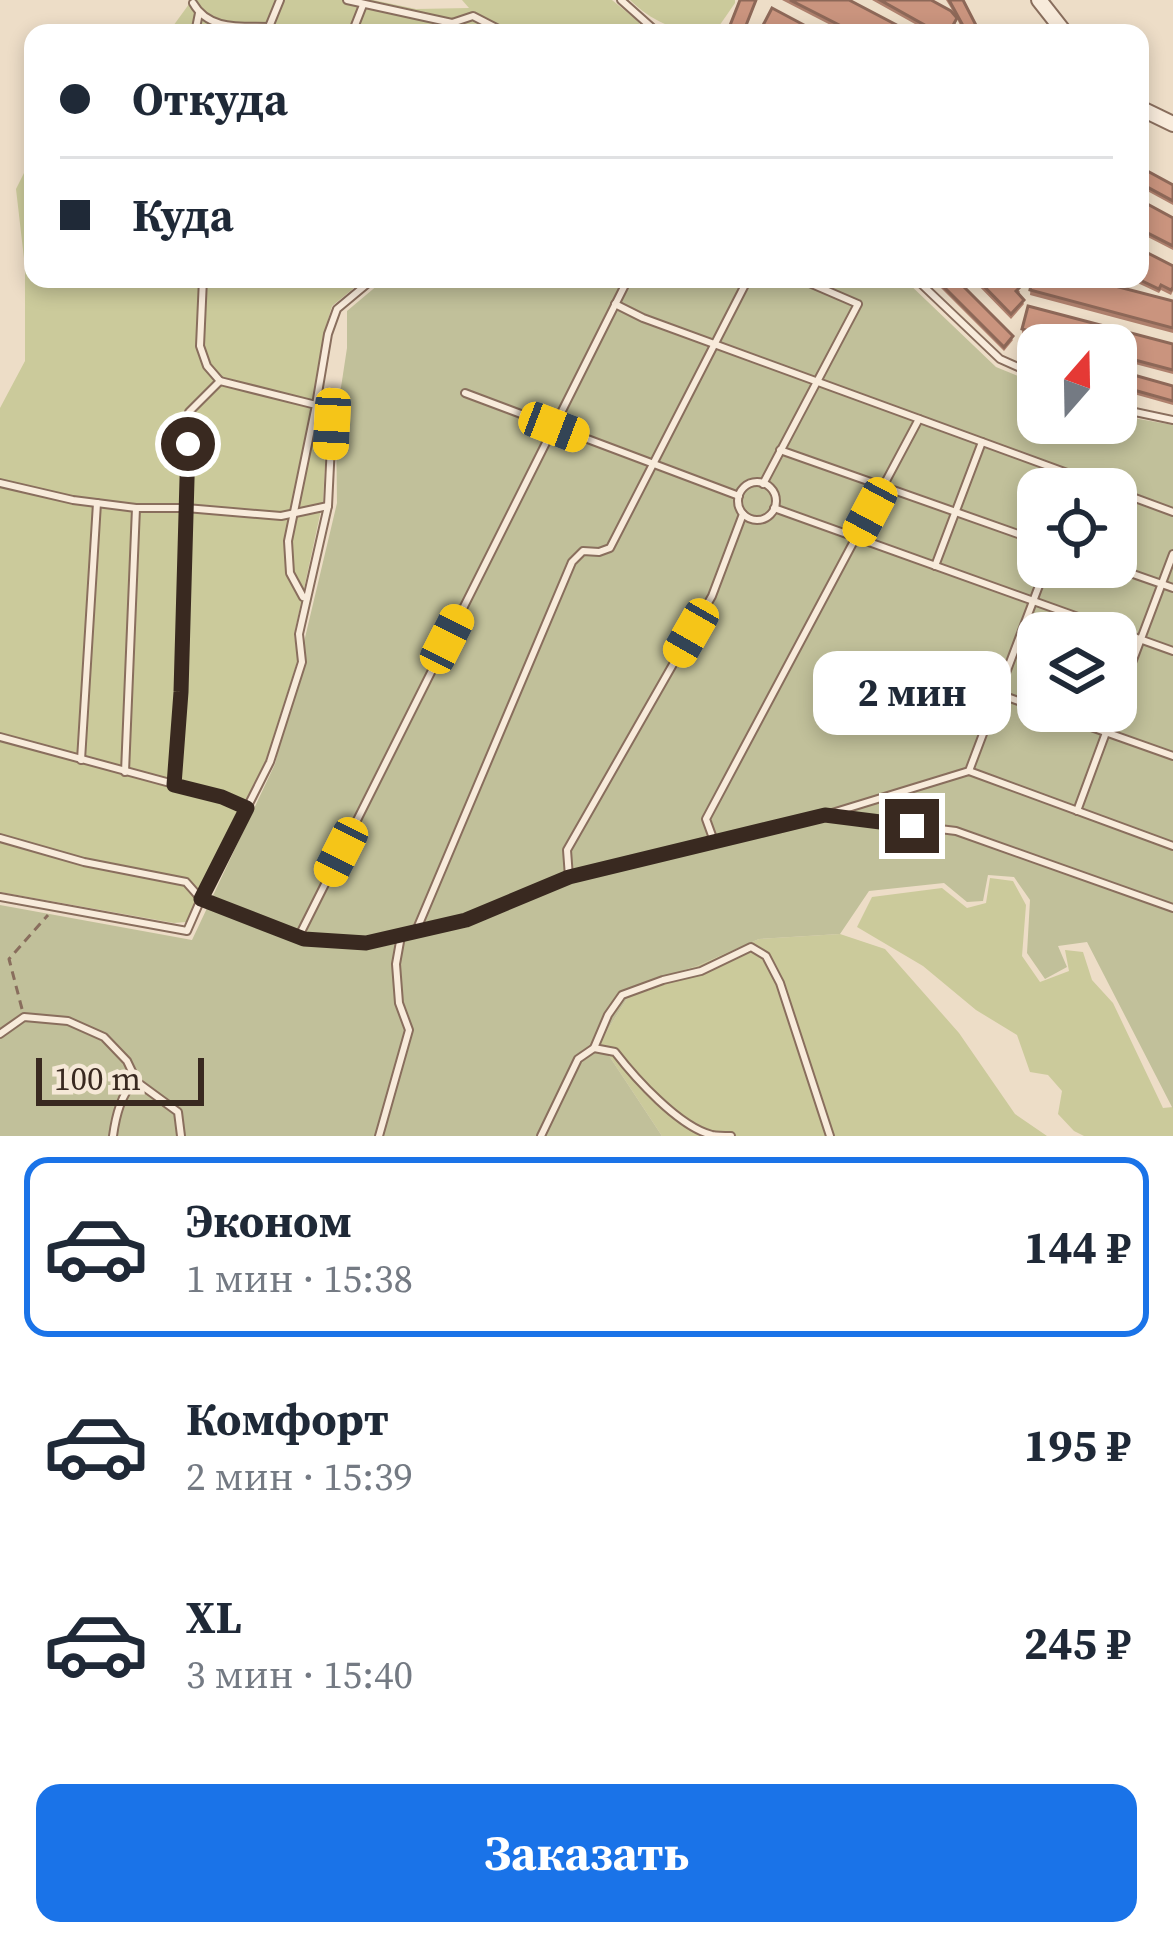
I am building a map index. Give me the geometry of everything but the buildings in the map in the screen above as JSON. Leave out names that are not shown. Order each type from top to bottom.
[{"type":"street","points":[[1039,0],[1058,24]]},
{"type":"lane","points":[[347,0],[452,23],[473,16],[489,24]]},
{"type":"lane","points":[[621,0],[648,24]]},
{"type":"lane","points":[[194,3],[214,24]]},
{"type":"lane","points":[[356,24],[363,5]]},
{"type":"lane","points":[[197,24],[199,13]]},
{"type":"lane","points":[[0,896],[187,931],[270,762],[302,662],[299,634],[328,506],[332,424],[316,405],[220,381],[207,367],[200,346],[202,288]]},
{"type":"lane","points":[[304,602],[290,574],[288,541],[293,513],[328,334],[337,309],[363,288]]},
{"type":"lane","points":[[298,937],[623,288]]},
{"type":"lane","points":[[416,932],[572,562],[583,551],[610,548],[743,288]]},
{"type":"lane","points":[[763,484],[858,304],[821,288]]},
{"type":"lane","points":[[925,288],[1000,359],[1017,367]]},
{"type":"lane","points":[[615,304],[1053,468]]},
{"type":"lane","points":[[174,785],[189,412],[220,381]]},
{"type":"lane","points":[[464,393],[739,496]]},
{"type":"lane","points":[[1137,412],[1173,420]]},
{"type":"lane","points":[[714,842],[706,819],[919,419]]},
{"type":"lane","points":[[935,566],[982,442]]},
{"type":"lane","points":[[780,450],[1017,534]]},
{"type":"lane","points":[[0,483],[136,508],[281,516],[328,506]]},
{"type":"lane","points":[[569,877],[567,850],[712,596],[743,514],[739,496],[746,486],[763,484],[772,491],[771,514],[760,520],[743,514]]},
{"type":"lane","points":[[1137,499],[1173,512]]},
{"type":"lane","points":[[81,760],[97,503]]},
{"type":"lane","points":[[125,772],[136,508]]},
{"type":"lane","points":[[774,508],[1173,650]]},
{"type":"lane","points":[[1137,647],[1173,554]]},
{"type":"lane","points":[[1137,576],[1173,588]]},
{"type":"lane","points":[[969,772],[1039,588]]},
{"type":"lane","points":[[999,694],[1017,701]]},
{"type":"lane","points":[[1077,811],[1106,732],[1173,756]]},
{"type":"lane","points":[[0,737],[222,797],[247,808]]},
{"type":"lane","points":[[0,838],[84,862],[186,882],[201,899],[298,937],[366,943],[466,920],[569,877],[825,815],[969,772],[1173,846]]},
{"type":"lane","points":[[825,815],[956,831],[1173,908]]},
{"type":"lane","points":[[380,1136],[409,1030],[399,1003],[396,964],[401,935]]},
{"type":"lane","points":[[541,1136],[578,1059],[594,1048],[622,995],[700,971],[751,947],[766,956],[780,983],[830,1136]]},
{"type":"lane","points":[[0,1034],[24,1017],[68,1021],[104,1037],[127,1061],[135,1078],[178,1112],[181,1136]]},
{"type":"lane","points":[[594,1048],[615,1052],[630,1072],[693,1126],[731,1136]]},
{"type":"lane","points":[[113,1136],[116,1114],[135,1078]]},
{"type":"path","points":[[9,959],[56,907]]},
{"type":"path","points":[[0,957],[9,959]]},
{"type":"path","points":[[9,959],[24,1017]]},
{"type":"green space","points":[[192,0],[373,0],[416,9],[469,8],[462,0],[612,0],[640,24],[175,24]]},
{"type":"green space","points":[[630,0],[735,0],[721,24],[665,24]]},
{"type":"green space","points":[[24,173],[24,258],[16,189]]},
{"type":"green space","points":[[25,288],[354,288],[332,306],[323,337],[313,411],[327,429],[323,501],[294,635],[298,659],[266,760],[186,922],[0,892],[0,408],[25,361]]},
{"type":"green space","points":[[374,288],[913,288],[996,367],[1017,376],[1017,444],[1137,444],[1137,419],[1173,425],[1173,1109],[1087,942],[1058,946],[1067,967],[1045,979],[1027,953],[1030,900],[1014,877],[988,875],[983,901],[967,902],[944,883],[869,891],[840,934],[759,939],[635,986],[600,1042],[662,1136],[0,1136],[0,905],[192,940],[275,764],[337,503],[336,420],[347,348],[347,311]]},
{"type":"green space","points":[[990,878],[1013,881],[1026,905],[1022,956],[1040,982],[1069,971],[1065,950],[1083,952],[1092,980],[1113,1003],[1163,1108],[1173,1107],[1173,1136],[1084,1136],[1074,1131],[1058,1114],[1062,1091],[1048,1075],[1030,1072],[1017,1035],[976,1010],[923,966],[857,927],[872,897],[942,888],[967,908],[986,903]]},
{"type":"green space","points":[[840,934],[885,949],[959,1033],[1015,1114],[1047,1136],[662,1136],[600,1042],[635,986],[759,939]]},
{"type":"route","points":[[188,444],[174,785],[247,808],[201,899],[304,939],[366,943],[466,920],[569,877],[825,815],[912,826]]}]
